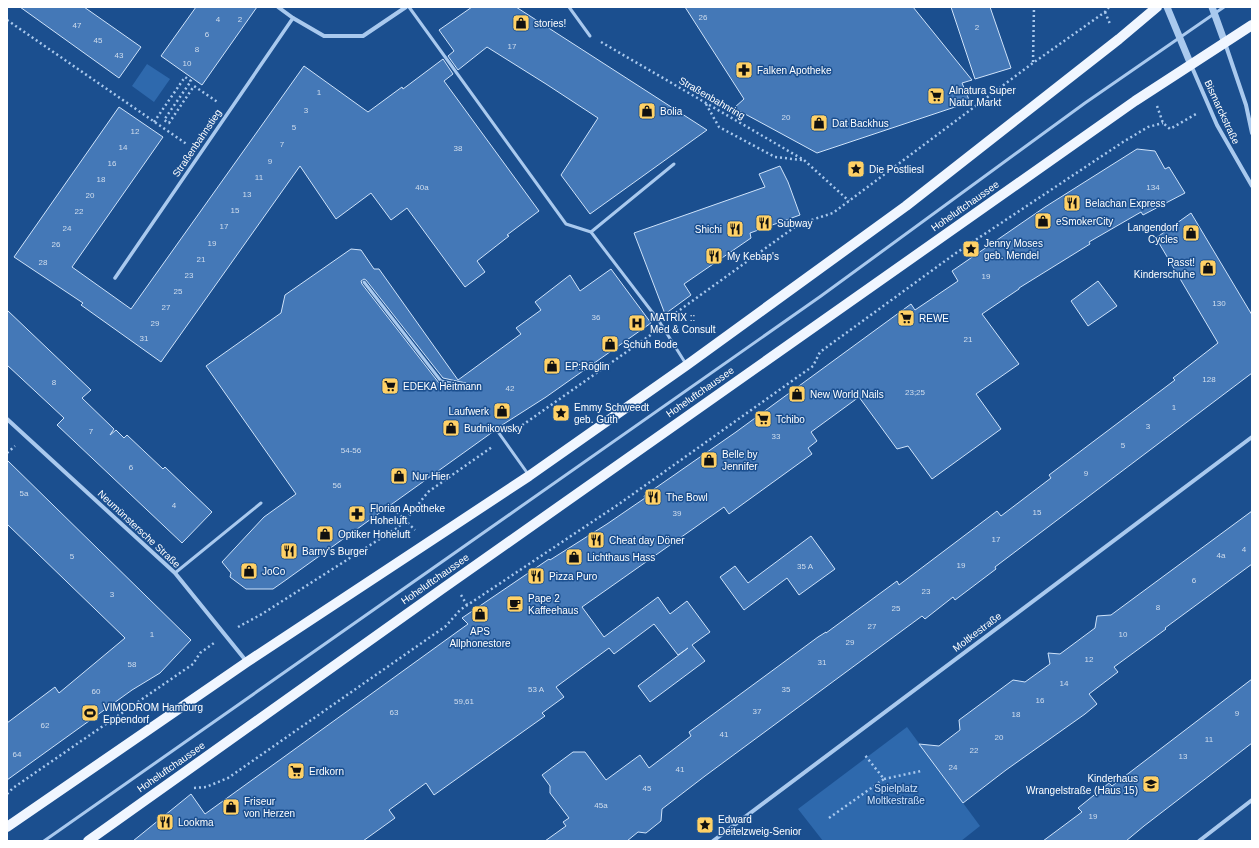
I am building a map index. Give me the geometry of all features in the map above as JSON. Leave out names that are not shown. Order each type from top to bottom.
[{"type":"main road","points":[[7,827],[247,662],[529,476],[687,365],[906,206],[1119,39],[1157,7]]},
{"type":"main road","name":"Hoheluftchaussee","points":[[88,841],[442,589],[1135,101],[1252,25]]},
{"type":"street","points":[[278,7],[293,18],[324,36],[363,36],[408,7]]},
{"type":"street","points":[[1167,7],[1191,65]]},
{"type":"street","points":[[1213,10],[1225,43]]},
{"type":"street","name":"Straßenbahnstieg","points":[[115,278],[293,18]]},
{"type":"street","name":"Bismarckstraße","points":[[1225,43],[1246,105],[1252,133]]},
{"type":"street","name":"Bismarckstraße","points":[[1191,65],[1217,125],[1252,186]]},
{"type":"street","name":"Neumünstersche Straße","points":[[7,419],[175,573],[247,662]]},
{"type":"street","name":"Moltkestraße","points":[[713,841],[1252,437]]},
{"type":"street","points":[[1199,841],[1252,800]]},
{"type":"lane","points":[[408,7],[566,224],[592,232],[663,326],[687,365]]},
{"type":"lane","points":[[568,7],[590,36]]},
{"type":"lane","points":[[44,841],[821,296],[1078,107],[1180,37],[1213,10],[1224,7]]},
{"type":"lane","points":[[592,232],[674,164]]},
{"type":"lane","points":[[364,282],[441,381],[465,386]]},
{"type":"lane","points":[[496,429],[529,476]]},
{"type":"lane","points":[[175,573],[261,503]]},
{"type":"path","points":[[1032,63],[1034,7]]},
{"type":"path","points":[[241,625],[262,614],[397,528],[405,521],[428,492],[663,326],[677,312],[799,224],[833,213],[1032,63],[1110,7]]},
{"type":"path","points":[[1105,12],[1111,27]]},
{"type":"path","points":[[7,20],[200,154]]},
{"type":"path","name":"Straßenbahnring","points":[[590,36],[804,160],[849,201]]},
{"type":"path","points":[[154,122],[185,78],[190,81],[164,120],[169,123],[194,86],[229,110]]},
{"type":"path","points":[[706,104],[719,127],[775,157],[804,160]]},
{"type":"path","points":[[1159,112],[1163,123],[1170,129],[1188,119]]},
{"type":"path","points":[[188,792],[194,788],[206,787],[228,778],[446,626],[460,610],[467,605],[619,504],[813,366],[820,352],[956,253],[1123,142],[1148,127],[1163,123]]},
{"type":"path","points":[[397,512],[419,534]]},
{"type":"path","points":[[459,592],[467,605]]},
{"type":"path","points":[[7,791],[193,664],[200,653],[215,641]]},
{"type":"path","points":[[864,754],[884,779]]},
{"type":"path","points":[[829,818],[884,779],[921,771]]},
{"type":"path","points":[[7,794],[13,788]]},
{"type":"green space","points":[[147,64],[170,79],[154,102],[132,86]]},
{"type":"green space","name":"Spielplatz Moltkestraße","points":[[907,727],[980,826],[961,841],[823,841],[798,809]]},
{"type":"building","points":[[20,7],[84,7],[141,47],[119,78]]},
{"type":"building","points":[[196,7],[257,7],[202,85],[161,56]]},
{"type":"building","points":[[472,7],[516,7],[707,130],[590,214],[561,175],[598,118],[487,47],[458,70],[448,56],[454,51],[439,30]]},
{"type":"building","points":[[685,7],[913,7],[972,80],[962,83],[970,102],[817,153],[734,108],[744,99]]},
{"type":"building","points":[[951,7],[990,7],[1011,68],[975,79]]},
{"type":"building","points":[[443,59],[453,74],[444,81],[539,211],[507,235],[509,236],[477,261],[485,272],[465,287],[407,208],[391,220],[371,193],[336,219],[300,166],[161,362],[81,305],[83,303],[14,257],[119,107],[163,137],[72,267],[131,309],[304,66],[368,112],[402,87],[403,89]]},
{"type":"building","points":[[1137,149],[1155,151],[1165,169],[1169,167],[1185,193],[1143,215],[1141,212],[1089,242],[1090,244],[1019,288],[982,314],[1019,364],[976,394],[1001,429],[932,479],[908,446],[897,449],[859,397],[811,432],[817,441],[808,448],[812,454],[729,514],[724,507],[582,607],[604,637],[658,597],[670,614],[687,601],[710,632],[692,645],[705,661],[650,702],[638,686],[688,648],[678,655],[654,624],[614,654],[609,648],[556,687],[564,697],[542,713],[545,716],[434,795],[426,783],[389,810],[395,818],[363,841],[133,841],[191,794],[205,814],[468,624],[462,618],[549,559],[550,560],[607,524],[645,498],[644,496],[736,432],[911,304],[915,310],[958,281],[952,271],[1045,207]]},
{"type":"building","points":[[780,166],[788,182],[800,215],[750,233],[751,238],[684,284],[691,295],[665,314],[634,233],[765,187],[759,174]]},
{"type":"building","points":[[1191,213],[1252,315],[1252,373],[995,567],[996,569],[955,600],[953,597],[925,619],[922,616],[705,776],[662,809],[661,821],[646,833],[638,832],[627,841],[545,841],[566,826],[563,822],[569,818],[550,793],[550,786],[542,775],[573,752],[585,752],[606,780],[640,755],[649,768],[691,736],[689,732],[818,637],[826,633],[897,581],[899,585],[997,511],[1001,516],[1051,478],[1049,475],[1175,380],[1173,378],[1218,343],[1156,238]]},
{"type":"building","points":[[351,249],[361,250],[374,269],[379,269],[458,380],[521,334],[516,328],[541,310],[535,302],[570,275],[580,291],[611,269],[651,323],[546,397],[499,427],[494,427],[494,431],[273,589],[246,589],[230,577],[231,573],[222,562],[264,517],[296,494],[206,366],[281,313],[285,295]],"holes":[[[364,279],[443,378],[466,383],[468,385],[467,388],[464,389],[439,383],[362,284],[361,281]]]},
{"type":"building","points":[[1098,281],[1117,306],[1088,326],[1071,301]]},
{"type":"building","points":[[7,310],[91,390],[82,398],[114,429],[110,435],[116,430],[124,438],[127,435],[163,469],[165,467],[212,512],[182,543],[57,425],[64,418],[7,365]]},
{"type":"building","points":[[7,460],[191,640],[160,673],[132,690],[7,780],[7,723],[55,687],[59,693],[125,638],[7,524]]},
{"type":"building","points":[[1252,511],[1252,564],[1114,667],[1118,672],[1089,694],[1097,704],[1085,714],[1006,770],[963,803],[919,744],[939,746],[960,730],[959,720],[1013,680],[1025,682],[1050,664],[1048,653],[1060,654],[1095,628],[1097,616],[1111,615]]},
{"type":"building","points":[[811,536],[835,569],[799,595],[787,578],[744,610],[720,577],[735,566],[748,583]]},
{"type":"building","points":[[1252,679],[1252,743],[1126,841],[1043,841],[1082,812],[1078,808],[1109,783],[1112,786]]},
{"type":"place","name":"stories!","points":[[521,23]]},
{"type":"place","name":"Falken Apotheke","points":[[744,70]]},
{"type":"place","name":"Alnatura Super Natur Markt","points":[[936,96]]},
{"type":"place","name":"Bolia","points":[[647,111]]},
{"type":"place","name":"Dat Backhus","points":[[819,123]]},
{"type":"place","name":"Die Postliesl","points":[[856,169]]},
{"type":"place","name":"Belachan Express","points":[[1072,203]]},
{"type":"place","name":"eSmokerCity","points":[[1043,221]]},
{"type":"place","name":"Subway","points":[[764,223]]},
{"type":"place","name":"Shichi","points":[[735,229]]},
{"type":"place","name":"Langendorf Cycles","points":[[1191,233]]},
{"type":"place","name":"Jenny Moses geb. Mendel","points":[[971,249]]},
{"type":"place","name":"My Kebap's","points":[[714,256]]},
{"type":"place","name":"Passt! Kinderschuhe","points":[[1208,268]]},
{"type":"place","name":"REWE","points":[[906,318]]},
{"type":"place","name":"MATRIX :: Med & Consult","points":[[637,323]]},
{"type":"place","name":"Schuh Bode","points":[[610,344]]},
{"type":"place","name":"EP:Röglin","points":[[552,366]]},
{"type":"place","name":"EDEKA Heitmann","points":[[390,386]]},
{"type":"place","name":"New World Nails","points":[[797,394]]},
{"type":"place","name":"Laufwerk","points":[[502,411]]},
{"type":"place","name":"Emmy Schweedt geb. Guth","points":[[561,413]]},
{"type":"place","name":"Tchibo","points":[[763,419]]},
{"type":"place","name":"Budnikowsky","points":[[451,428]]},
{"type":"place","name":"Belle by Jennifer","points":[[709,460]]},
{"type":"place","name":"Nur Hier","points":[[399,476]]},
{"type":"place","name":"The Bowl","points":[[653,497]]},
{"type":"place","name":"Florian Apotheke Hoheluft","points":[[357,514]]},
{"type":"place","name":"Optiker Hoheluft","points":[[325,534]]},
{"type":"place","name":"Cheat day Döner","points":[[596,540]]},
{"type":"place","name":"Barny's Burger","points":[[289,551]]},
{"type":"place","name":"Lichthaus Hass","points":[[574,557]]},
{"type":"place","name":"JoCo","points":[[249,571]]},
{"type":"place","name":"Pizza Puro","points":[[536,576]]},
{"type":"place","name":"Pape 2 Kaffeehaus","points":[[515,604]]},
{"type":"place","name":"APS Allphonestore","points":[[480,614]]},
{"type":"place","name":"VIMODROM Hamburg Eppendorf","points":[[90,713]]},
{"type":"place","name":"Erdkorn","points":[[296,771]]},
{"type":"place","name":"Kinderhaus Wrangelstraße (Haus 15)","points":[[1151,784]]},
{"type":"place","name":"Friseur von Herzen","points":[[231,807]]},
{"type":"place","name":"Lookma","points":[[165,822]]},
{"type":"place","name":"Edward Deitelzweig-Senior","points":[[705,825]]}]
